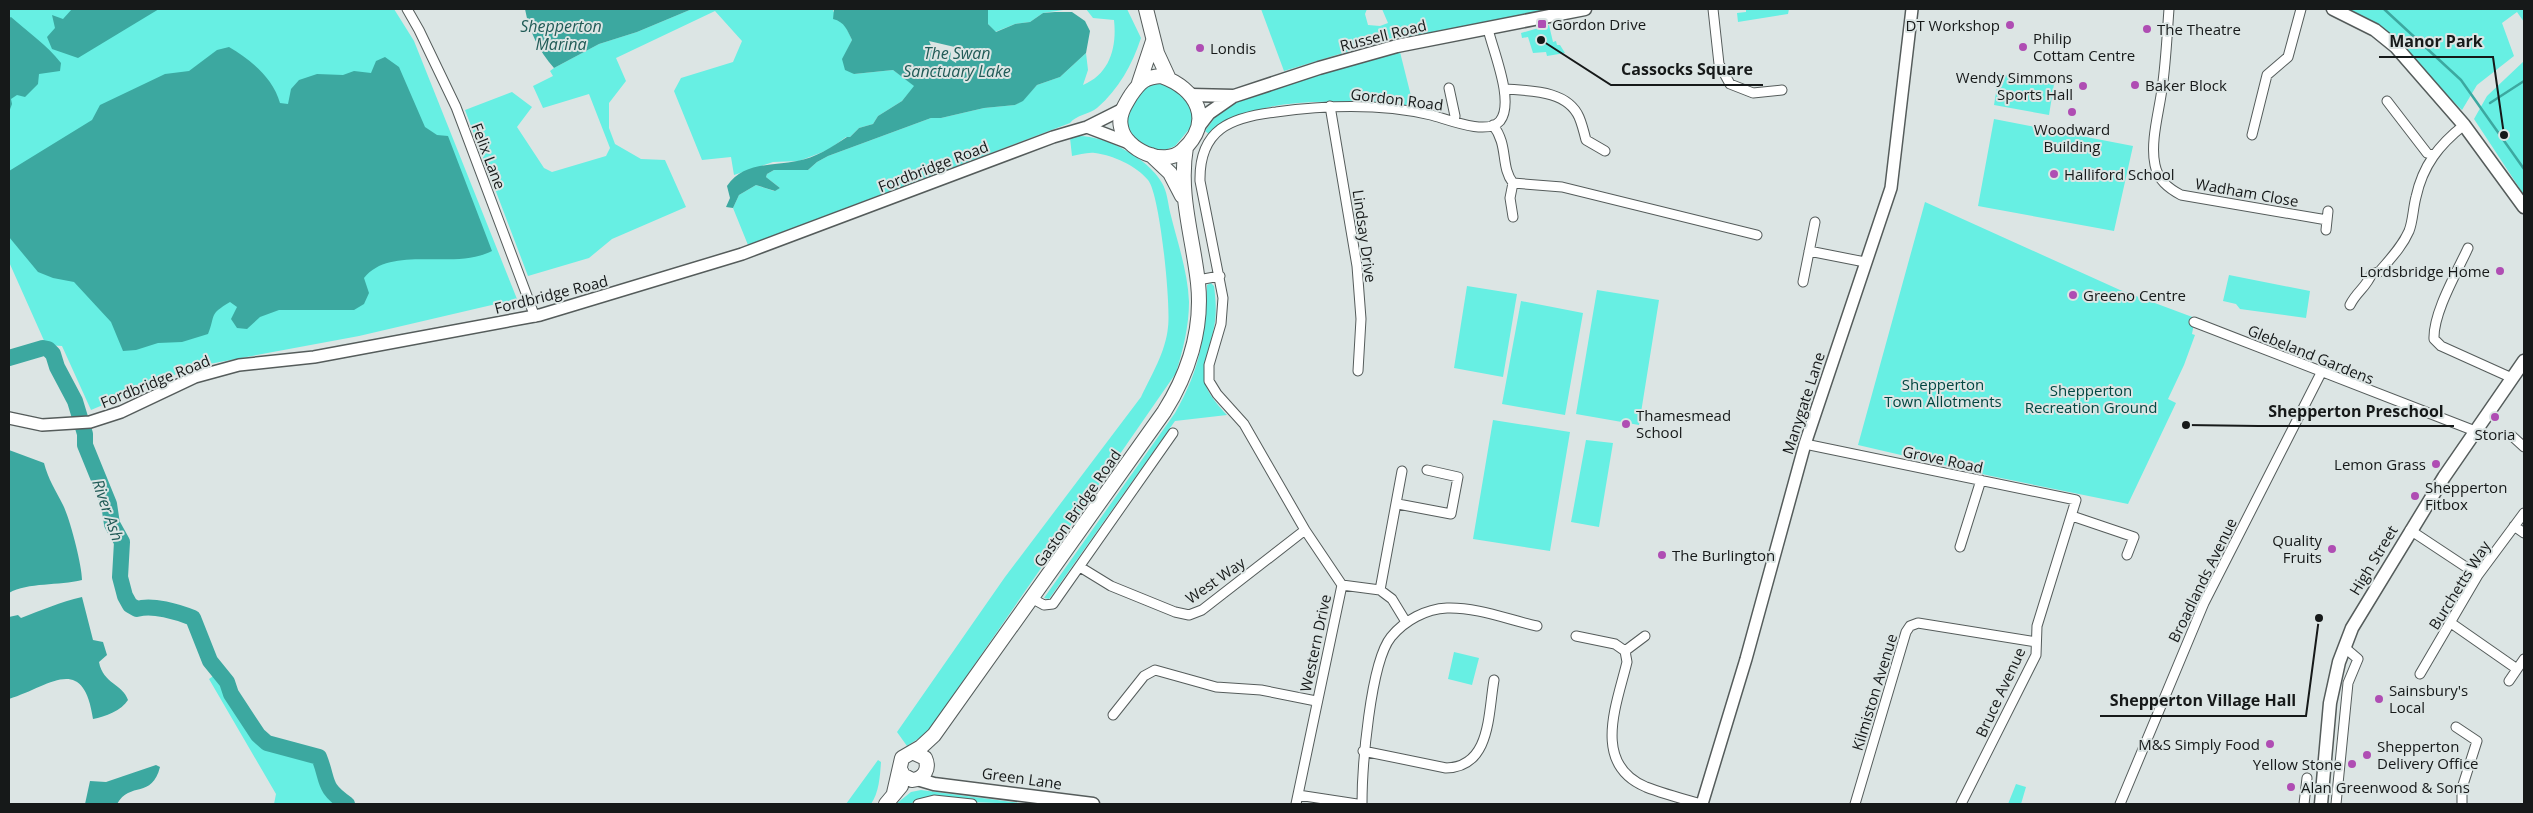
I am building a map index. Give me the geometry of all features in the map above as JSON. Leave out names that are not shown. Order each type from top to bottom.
[{"type":"main road","points":[[1146,9],[1162,68],[1169,79],[1191,95],[1200,109],[1199,126]]},
{"type":"main road","name":"Russell Road","points":[[1191,95],[1234,96],[1319,68],[1397,46],[1585,9]]},
{"type":"main road","points":[[2333,9],[2375,30],[2391,43],[2464,125],[2524,207]]},
{"type":"main road","points":[[1153,38],[1148,62],[1123,109],[1120,126],[1129,143],[1151,155],[1170,157],[1186,148],[1209,113],[1234,96]]},
{"type":"main road","points":[[1139,82],[1154,76],[1169,79]]},
{"type":"main road","name":"Gaston Bridge Road","points":[[912,752],[934,735],[1033,599],[1164,412],[1180,385],[1196,333],[1198,280],[1183,198],[1186,148]]},
{"type":"main road","name":"Gaston Bridge Road","points":[[1151,155],[1170,173],[1183,198]]},
{"type":"main road","name":"High Street","points":[[2321,804],[2330,703],[2344,647],[2362,611],[2410,530],[2524,361]]},
{"type":"main road","name":"Gaston Bridge Road","points":[[927,764],[934,735]]},
{"type":"main road","points":[[909,776],[902,758],[912,752],[921,755],[936,777],[948,784]]},
{"type":"main road","points":[[886,804],[909,776],[926,773],[927,764]]},
{"type":"main road","name":"Green Lane","points":[[909,776],[948,784],[1093,804]]},
{"type":"street","name":"Felix Lane","points":[[407,9],[456,107],[535,317]]},
{"type":"street","points":[[1713,9],[1719,64],[1730,84],[1748,93],[1782,90]]},
{"type":"street","name":"Manygate Lane","points":[[1702,804],[1746,659],[1804,444],[1891,188],[1912,9]]},
{"type":"street","name":"Wadham Close","points":[[2169,9],[2154,152],[2155,165],[2160,179],[2169,188],[2182,195],[2327,220]]},
{"type":"street","points":[[2252,135],[2267,75],[2288,57],[2301,9]]},
{"type":"street","points":[[1488,29],[1505,89],[1503,115],[1493,125],[1502,139],[1507,172],[1513,183],[1510,198],[1512,217]]},
{"type":"street","points":[[1449,88],[1456,116],[1454,121]]},
{"type":"street","points":[[1505,89],[1545,93],[1571,106],[1579,116],[1586,140],[1605,151]]},
{"type":"street","points":[[2387,101],[2427,153],[2433,155]]},
{"type":"street","name":"Gordon Road","points":[[1220,276],[1200,181],[1200,166],[1211,138],[1219,129],[1241,118],[1330,106],[1364,106],[1429,115],[1480,127],[1493,125]]},
{"type":"street","name":"Lindsay Drive","points":[[1330,106],[1358,266],[1361,319],[1358,371]]},
{"type":"street","name":"Fordbridge Road","points":[[9,418],[42,425],[67,425],[90,422],[121,412],[195,377],[239,365],[314,356],[535,317],[742,254],[1053,137],[1087,127],[1123,109]]},
{"type":"street","points":[[2350,305],[2356,293],[2367,285],[2372,273],[2379,272],[2397,252],[2407,235],[2421,180],[2433,155],[2443,142],[2464,125]]},
{"type":"street","points":[[1087,127],[1129,143]]},
{"type":"street","points":[[1513,183],[1562,186],[1756,235]]},
{"type":"street","points":[[1803,282],[1815,222]]},
{"type":"street","points":[[2468,248],[2444,300],[2435,329],[2434,339],[2441,346],[2512,378]]},
{"type":"street","points":[[1809,251],[1865,262]]},
{"type":"street","points":[[1198,280],[1220,276]]},
{"type":"street","name":"Western Drive","points":[[1220,276],[1222,311],[1210,365],[1210,381],[1217,394],[1244,424],[1305,530],[1342,585],[1316,701],[1297,800]]},
{"type":"street","name":"Glebeland Gardens","points":[[2194,322],[2321,373],[2475,431]]},
{"type":"street","name":"Broadlands Avenue","points":[[2120,804],[2204,603],[2321,373]]},
{"type":"street","points":[[1033,599],[1044,605],[1053,604],[1174,433]]},
{"type":"street","points":[[2512,436],[2524,447]]},
{"type":"street","name":"Grove Road","points":[[1804,444],[2076,500]]},
{"type":"street","points":[[1398,504],[1454,515],[1460,481],[1427,470]]},
{"type":"street","points":[[1380,590],[1398,504],[1402,471]]},
{"type":"street","points":[[1960,547],[1981,480]]},
{"type":"street","name":"Bruce Avenue","points":[[1961,804],[2036,655],[2037,626],[2076,500]]},
{"type":"street","name":"Burchetts Way","points":[[2420,674],[2478,576],[2524,513]]},
{"type":"street","points":[[2072,516],[2134,537],[2128,555]]},
{"type":"street","points":[[2514,526],[2524,533]]},
{"type":"street","name":"West Way","points":[[1080,568],[1111,586],[1175,612],[1189,615],[1202,610],[1305,530]]},
{"type":"street","points":[[2410,530],[2478,576]]},
{"type":"street","points":[[1342,585],[1380,590],[1392,599],[1406,622]]},
{"type":"street","points":[[1362,804],[1363,751],[1380,660],[1391,637],[1406,622],[1420,614],[1446,608],[1462,609],[1537,626]]},
{"type":"street","name":"Kilmiston Avenue","points":[[1854,804],[1906,632],[1910,626],[1918,623],[2036,642]]},
{"type":"street","points":[[2451,623],[2517,669]]},
{"type":"street","points":[[1576,636],[1615,644],[1625,651],[1627,662],[1611,730],[1612,749],[1620,766],[1632,779],[1646,787],[1702,804]]},
{"type":"street","points":[[1625,651],[1645,636]]},
{"type":"street","points":[[2336,804],[2348,683],[2358,659],[2344,647]]},
{"type":"street","points":[[2509,681],[2524,659]]},
{"type":"street","points":[[1113,715],[1144,676],[1155,670],[1216,687],[1261,690],[1316,701]]},
{"type":"street","points":[[1363,751],[1446,768],[1457,768],[1468,764],[1482,746],[1494,680]]},
{"type":"street","points":[[2456,727],[2477,741],[2462,788],[2462,804]]},
{"type":"street","points":[[2304,804],[2306,782],[2323,787]]},
{"type":"street","points":[[918,804],[934,800],[972,804]]},
{"type":"street","points":[[1297,800],[1357,804]]},
{"type":"green space","points":[[9,9],[394,9],[414,41],[517,299],[359,336],[193,367],[91,410],[62,346],[46,345],[9,262]]},
{"type":"green space","points":[[692,9],[834,9],[833,11],[846,27],[852,40],[843,59],[854,74],[893,70],[915,86],[902,101],[878,116],[873,124],[859,128],[850,137],[846,137],[828,150],[799,161],[773,162],[734,175],[731,157],[702,160],[674,91],[681,78],[733,62],[742,41],[715,11],[616,58],[626,81],[609,103],[609,128],[615,144],[641,159],[665,160],[686,207],[612,239],[589,258],[528,276],[465,110],[512,92],[532,107],[517,127],[544,168],[552,172],[606,156],[610,148],[589,94],[543,108],[533,86],[553,76],[550,71],[554,68],[599,44],[637,32]]},
{"type":"green space","points":[[988,9],[1070,9],[1043,13],[1030,22],[1015,24],[995,32],[988,24]]},
{"type":"green space","points":[[1086,9],[1127,9],[1141,38],[1124,76],[1112,93],[1097,108],[1070,123],[748,245],[733,208],[739,195],[756,185],[774,191],[780,188],[766,177],[767,174],[774,170],[808,170],[828,156],[931,118],[941,118],[984,108],[1015,105],[1023,100],[1037,85],[1060,77],[1086,53],[1088,70],[1083,85],[1092,80],[1100,74],[1110,59],[1115,30],[1114,20],[1093,18]]},
{"type":"green space","points":[[1261,9],[1367,9],[1365,14],[1368,25],[1380,26],[1388,23],[1382,9],[1560,9],[1412,36],[1402,35],[1284,71]]},
{"type":"green space","points":[[1746,9],[1789,9],[1788,14],[1738,22],[1737,13],[1746,12]]},
{"type":"green space","points":[[2333,9],[2524,9],[2524,22],[2517,12],[2502,23],[2514,56],[2477,85],[2462,110],[2396,47]]},
{"type":"green space","points":[[1549,25],[1553,42],[1556,41],[1557,45],[1560,45],[1565,53],[1547,56],[1546,52],[1533,53],[1528,37],[1522,38],[1521,33]]},
{"type":"green space","points":[[1400,52],[1414,108],[1363,103],[1307,102],[1280,105],[1254,111],[1230,120],[1209,134],[1205,131],[1221,109],[1242,100],[1285,83]]},
{"type":"green space","points":[[2524,61],[2524,195],[2474,119],[2487,96]]},
{"type":"green space","points":[[1999,74],[2054,84],[2049,115],[1994,105]]},
{"type":"green space","points":[[1149,81],[1168,84],[1190,103],[1193,118],[1191,127],[1175,146],[1163,151],[1151,149],[1129,135],[1127,125],[1126,117],[1130,105]]},
{"type":"green space","points":[[1994,119],[2133,146],[2114,231],[1978,206]]},
{"type":"green space","points":[[1079,136],[1090,137],[1113,144],[1137,157],[1156,174],[1164,186],[1187,279],[1189,302],[1188,320],[1179,364],[1176,373],[927,733],[907,746],[897,732],[1005,577],[1141,397],[1167,336],[1168,297],[1166,275],[1157,206],[1152,189],[1148,180],[1137,170],[1116,159],[1092,153],[1072,156],[1070,138]]},
{"type":"green space","points":[[1925,202],[2120,290],[2195,318],[2192,334],[2195,335],[2184,365],[2168,399],[2176,403],[2128,504],[1991,476],[1858,445]]},
{"type":"green space","points":[[2229,275],[2310,291],[2306,318],[2240,309],[2236,304],[2223,301]]},
{"type":"green space","points":[[1211,283],[1214,286],[1216,315],[1204,376],[1210,393],[1227,415],[1175,421],[1049,599],[1044,598],[1175,413],[1184,397],[1200,351],[1205,320],[1207,285]]},
{"type":"green space","points":[[1467,286],[1517,294],[1503,377],[1454,368]]},
{"type":"green space","points":[[1597,290],[1659,300],[1639,425],[1576,414]]},
{"type":"green space","points":[[1521,301],[1583,313],[1565,415],[1502,404]]},
{"type":"green space","points":[[1493,420],[1570,432],[1550,551],[1473,539]]},
{"type":"green space","points":[[1586,440],[1613,443],[1599,527],[1571,522]]},
{"type":"green space","points":[[1454,652],[1479,658],[1472,685],[1448,679]]},
{"type":"green space","points":[[219,672],[227,682],[231,695],[258,735],[267,743],[319,757],[327,784],[333,793],[347,804],[274,804],[276,794],[209,679]]},
{"type":"green space","points":[[878,760],[881,762],[879,784],[871,804],[846,804]]},
{"type":"green space","points":[[2016,784],[2026,787],[2021,804],[2008,804]]},
{"type":"green space","points":[[921,790],[1028,804],[917,800],[910,804],[896,804],[911,792]]},
{"type":"water","points":[[72,9],[159,9],[78,58],[52,49],[47,37],[55,28],[52,15],[63,19]]},
{"type":"water","name":"Shepperton Marina","points":[[525,9],[692,9],[637,32],[599,44],[554,68],[535,40]]},
{"type":"water","name":"The Swan Sanctuary Lake","points":[[834,9],[988,9],[988,24],[996,32],[1015,24],[1030,22],[1043,13],[1072,12],[1085,21],[1090,31],[1086,53],[1060,77],[1037,85],[1023,101],[1015,105],[984,108],[941,118],[931,118],[828,156],[808,170],[774,170],[767,174],[766,177],[780,188],[775,191],[756,185],[739,195],[733,208],[726,207],[730,198],[727,186],[741,173],[758,166],[804,160],[823,152],[850,137],[859,128],[873,124],[878,116],[902,101],[914,86],[893,70],[854,74],[845,70],[842,59],[852,40],[843,24],[833,19]]},
{"type":"water","points":[[11,17],[44,44],[61,63],[60,71],[39,74],[38,84],[25,97],[17,95],[11,99],[12,104],[9,112],[9,18]]},
{"type":"water","points":[[229,47],[260,70],[277,94],[280,103],[288,104],[291,89],[299,80],[317,74],[343,75],[354,71],[371,73],[376,61],[385,57],[399,67],[425,127],[437,135],[448,136],[492,251],[477,257],[460,259],[390,262],[376,268],[364,278],[369,293],[364,304],[354,310],[279,310],[260,317],[247,329],[237,328],[231,319],[237,307],[230,302],[215,313],[208,334],[182,342],[158,343],[136,350],[123,351],[111,322],[74,282],[53,278],[38,272],[9,237],[9,171],[92,120],[100,105],[165,74],[189,71],[217,50]]},
{"type":"water","points":[[9,450],[44,463],[69,521],[78,553],[82,580],[25,587],[9,593]]},
{"type":"water","points":[[82,597],[93,640],[103,642],[107,655],[99,662],[101,669],[122,690],[128,700],[122,707],[113,712],[93,719],[88,698],[81,686],[73,680],[62,679],[9,699],[9,617],[18,615],[21,618]]},
{"type":"water","points":[[156,765],[160,767],[152,783],[128,793],[117,804],[85,804],[90,781],[106,782]]},
{"type":"pier","points":[[929,41],[959,48],[956,63],[950,59],[951,51],[947,62],[938,60],[940,53],[934,52],[931,58],[933,50]]},
{"type":"waterway","points":[[2384,9],[2461,80],[2524,169]]},
{"type":"waterway","points":[[2490,103],[2524,81]]},
{"type":"waterway","name":"River Ash","points":[[9,358],[43,348],[48,349],[53,354],[57,367],[75,401],[85,434],[85,445],[109,504],[112,524],[122,542],[120,577],[125,596],[130,605],[137,609],[150,607],[165,609],[193,618],[210,661],[227,682],[231,694],[258,735],[267,743],[319,757],[327,784],[333,793],[347,804]]},
{"type":"place","name":"Gordon Drive","points":[[1542,24]]},
{"type":"place","name":"DT Workshop","points":[[2010,25]]},
{"type":"place","name":"The Theatre","points":[[2147,29]]},
{"type":"place","name":"Cassocks Square","points":[[1541,40]]},
{"type":"place","name":"Philip Cottam Centre","points":[[2023,47]]},
{"type":"place","name":"Londis","points":[[1200,48]]},
{"type":"place","name":"Baker Block","points":[[2135,85]]},
{"type":"place","name":"Wendy Simmons Sports Hall","points":[[2083,86]]},
{"type":"place","name":"Woodward Building","points":[[2072,112]]},
{"type":"place","name":"Manor Park","points":[[2504,135]]},
{"type":"place","name":"Halliford School","points":[[2054,174]]},
{"type":"place","name":"Lordsbridge Home","points":[[2500,271]]},
{"type":"place","name":"Greeno Centre","points":[[2073,295]]},
{"type":"place","name":"Storia","points":[[2495,417]]},
{"type":"place","name":"Thamesmead School","points":[[1626,424]]},
{"type":"place","name":"Shepperton Preschool","points":[[2186,425]]},
{"type":"place","name":"Lemon Grass","points":[[2436,464]]},
{"type":"place","name":"Shepperton Fitbox","points":[[2415,496]]},
{"type":"place","name":"Quality Fruits","points":[[2332,549]]},
{"type":"place","name":"The Burlington","points":[[1662,555]]},
{"type":"place","name":"Shepperton Village Hall","points":[[2319,618]]},
{"type":"place","name":"Sainsbury's Local","points":[[2379,699]]},
{"type":"place","name":"M&S Simply Food","points":[[2270,744]]},
{"type":"place","name":"Shepperton Delivery Office","points":[[2367,755]]},
{"type":"place","name":"Yellow Stone","points":[[2352,764]]},
{"type":"place","name":"Alan Greenwood & Sons","points":[[2291,787]]},
{"type":"park label","name":"Shepperton Town Allotments","points":[[1943,392]]},
{"type":"park label","name":"Shepperton Recreation Ground","points":[[2091,398]]}]
